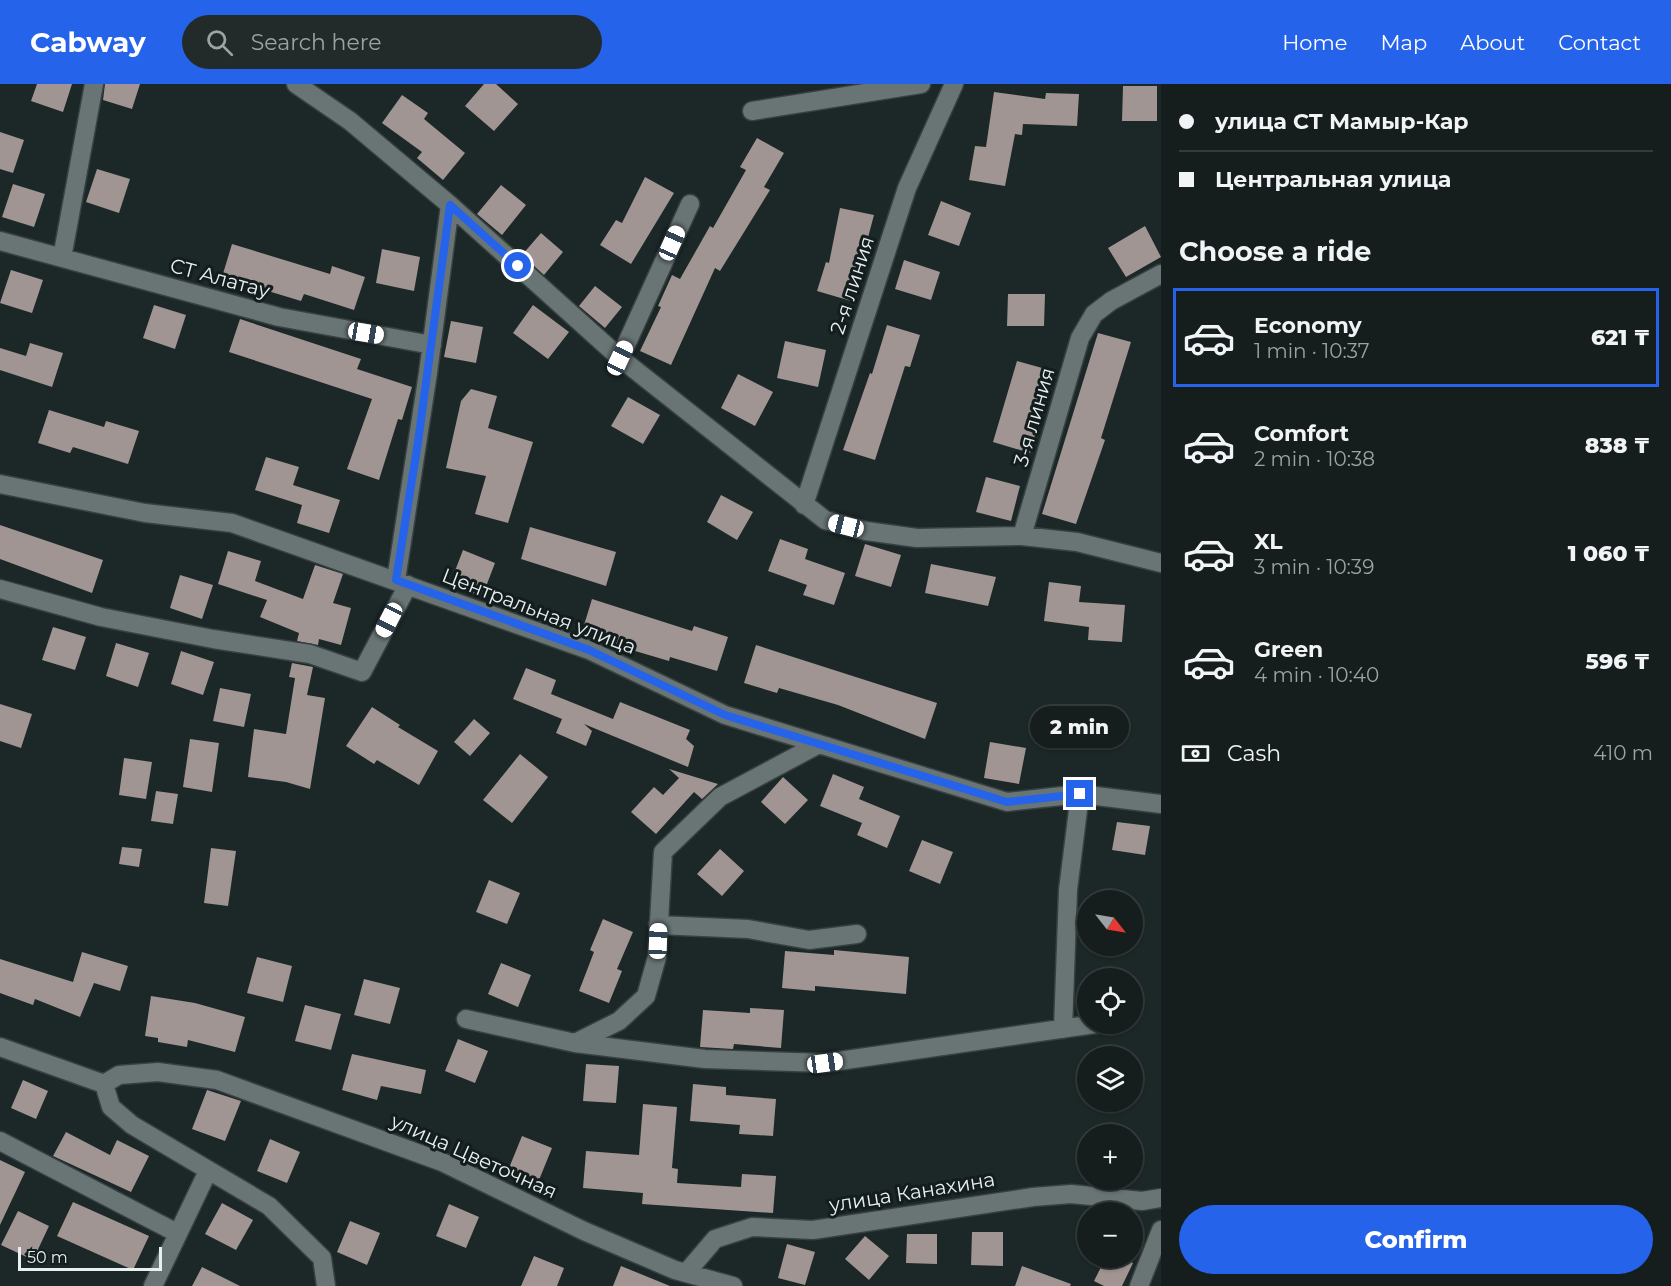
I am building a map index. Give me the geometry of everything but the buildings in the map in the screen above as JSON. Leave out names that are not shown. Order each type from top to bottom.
[{"type":"street","points":[[62,258],[94,84]]},
{"type":"street","points":[[296,84],[350,121],[450,205],[620,358],[825,520],[866,531],[917,538],[1023,536],[1077,542],[1161,563]]},
{"type":"street","points":[[752,111],[921,84]]},
{"type":"street","name":"2-я линия","points":[[804,505],[907,188],[954,84]]},
{"type":"street","points":[[620,358],[690,204]]},
{"type":"street","points":[[0,589],[101,617],[213,639],[310,654],[362,672],[402,583],[450,205]]},
{"type":"street","name":"СТ Алатау","points":[[0,241],[279,317],[432,345]]},
{"type":"street","name":"3-я линия","points":[[1023,536],[1080,338],[1094,314],[1111,301],[1161,274]]},
{"type":"street","name":"Центральная улица","points":[[0,484],[145,513],[232,523],[589,650],[725,715],[1007,802],[1080,794],[1161,804]]},
{"type":"street","points":[[575,1043],[619,1021],[646,996],[657,957],[663,852],[720,797],[819,744]]},
{"type":"street","points":[[1063,1029],[1068,890],[1080,794]]},
{"type":"street","points":[[658,925],[748,929],[809,940],[857,934]]},
{"type":"street","points":[[466,1019],[575,1043],[705,1059],[825,1063],[1077,1027]]},
{"type":"street","points":[[0,1047],[104,1084],[111,1107],[132,1125],[269,1206],[322,1258],[326,1286]]},
{"type":"street","name":"улица Цветочная","points":[[104,1084],[119,1075],[158,1072],[217,1080],[431,1158],[584,1231],[686,1273],[733,1286]]},
{"type":"street","points":[[0,1141],[177,1233]]},
{"type":"street","points":[[153,1286],[208,1171]]},
{"type":"street","name":"улица Канахина","points":[[686,1273],[715,1239],[752,1227],[813,1230],[1033,1197],[1071,1194],[1142,1201],[1161,1198]]},
{"type":"street","points":[[1139,1286],[1161,1230]]},
{"type":"route","points":[[518,266],[450,205],[432,345],[396,580],[589,650],[725,715],[1007,802],[1080,794]]}]
